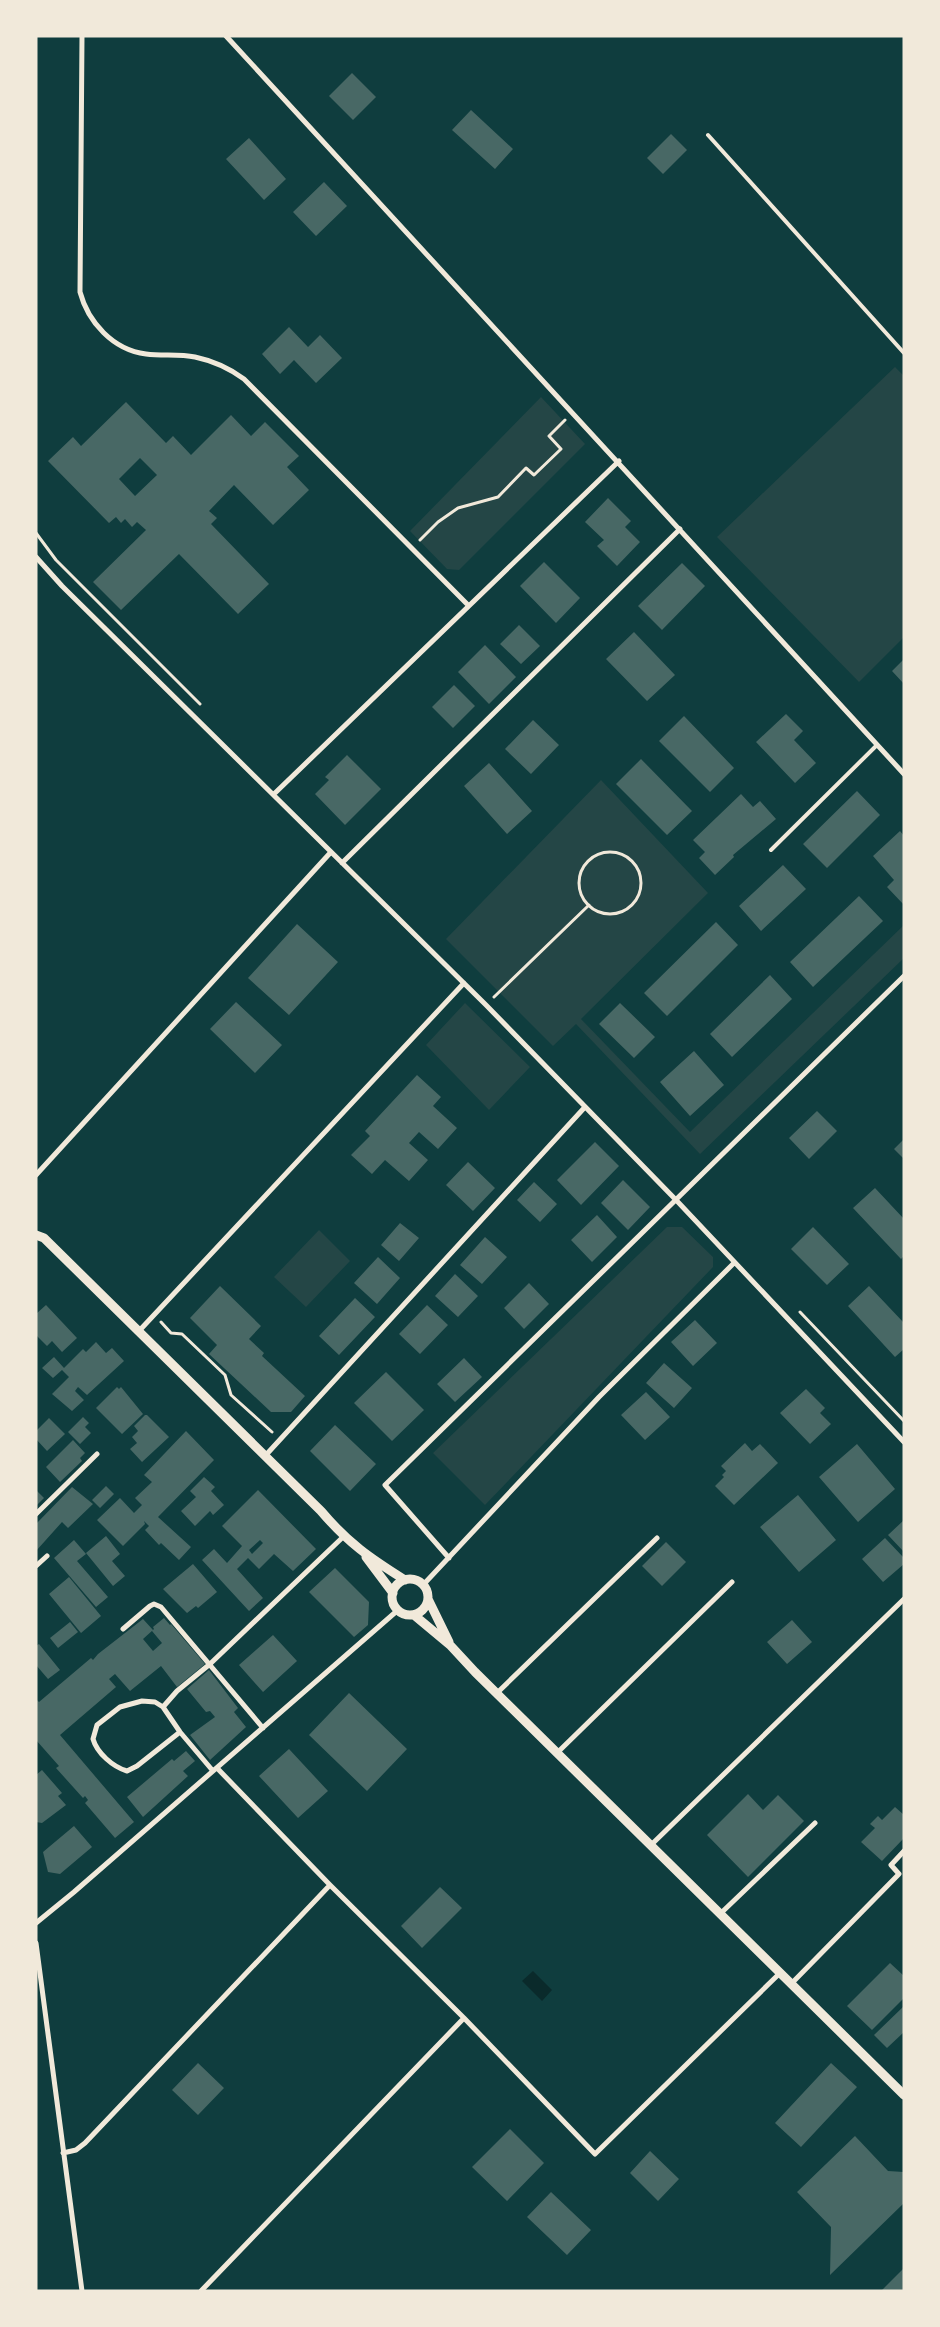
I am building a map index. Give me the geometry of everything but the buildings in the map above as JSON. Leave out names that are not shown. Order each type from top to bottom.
[{"type":"street","points":[[82,36],[80,292],[84,308],[93,322],[126,349],[144,354],[193,356],[229,369],[244,379],[468,605]]},
{"type":"street","points":[[226,36],[619,461],[904,774]]},
{"type":"street","points":[[274,794],[619,461]]},
{"type":"street","points":[[342,863],[680,528]]},
{"type":"street","points":[[37,559],[62,586],[486,1005],[677,1201],[904,1442]]},
{"type":"street","points":[[36,1175],[331,852]]},
{"type":"street","points":[[449,1558],[385,1485],[903,979]]},
{"type":"street","points":[[139,1331],[464,983]]},
{"type":"street","points":[[265,1456],[585,1106]]},
{"type":"street","points":[[36,1235],[44,1238],[139,1331],[321,1511],[343,1537],[363,1553],[405,1580]]},
{"type":"street","points":[[423,1585],[599,1397],[734,1263]]},
{"type":"street","points":[[36,1514],[97,1454]]},
{"type":"street","points":[[163,1707],[181,1687],[210,1664],[343,1537]]},
{"type":"street","points":[[497,1693],[657,1538]]},
{"type":"street","points":[[363,1553],[393,1593]]},
{"type":"street","points":[[36,1566],[47,1556]]},
{"type":"street","points":[[450,1645],[423,1585],[416,1580],[405,1580],[399,1583],[393,1593],[392,1600],[398,1610],[403,1614],[414,1615],[450,1645],[557,1754],[904,2095]]},
{"type":"street","points":[[557,1754],[732,1582]]},
{"type":"street","points":[[414,1615],[424,1609],[428,1598]]},
{"type":"street","points":[[650,1846],[904,1599]]},
{"type":"street","points":[[123,1629],[150,1606],[158,1605],[264,1728]]},
{"type":"street","points":[[36,1923],[264,1728],[398,1610]]},
{"type":"street","points":[[180,1732],[132,1770],[127,1771],[110,1762],[95,1744],[94,1732],[97,1726],[120,1707],[131,1703],[149,1701],[163,1707],[180,1732],[215,1770],[464,2018],[595,2154],[780,1973]]},
{"type":"street","points":[[720,1914],[815,1823]]},
{"type":"street","points":[[791,1984],[899,1874],[891,1865],[904,1851]]},
{"type":"street","points":[[64,2153],[76,2150],[85,2143],[330,1885]]},
{"type":"street","points":[[36,1943],[82,2291]]},
{"type":"street","points":[[201,2291],[464,2018]]},
{"type":"lane","points":[[708,136],[904,353]]},
{"type":"lane","points":[[771,850],[877,745]]},
{"type":"path","points":[[412,548],[438,522],[458,508],[498,497],[526,468],[534,475],[560,449],[548,436],[573,412]]},
{"type":"path","points":[[602,853],[618,853],[632,860],[641,878],[638,897],[632,905],[615,913],[596,910],[589,905],[582,896],[579,885],[580,875],[592,857],[602,853]]},
{"type":"path","points":[[486,1005],[589,905]]},
{"type":"path","points":[[154,1316],[171,1333],[182,1334],[225,1375],[231,1395],[280,1440]]},
{"type":"shaded area","points":[[895,367],[904,376],[904,637],[859,682],[717,537]]},
{"type":"shaded area","points":[[541,397],[585,444],[459,570],[447,569],[410,531]]},
{"type":"shaded area","points":[[601,780],[708,893],[581,1019],[690,1132],[904,925],[904,958],[700,1154],[576,1024],[553,1046],[446,939]]},
{"type":"shaded area","points":[[465,1003],[530,1067],[489,1110],[426,1045]]},
{"type":"shaded area","points":[[667,1227],[682,1227],[713,1257],[713,1267],[485,1505],[433,1453]]},
{"type":"shaded area","points":[[319,1230],[350,1261],[306,1307],[274,1277]]},
{"type":"shaded area","points":[[533,1971],[552,1990],[542,2001],[522,1981]]}]
